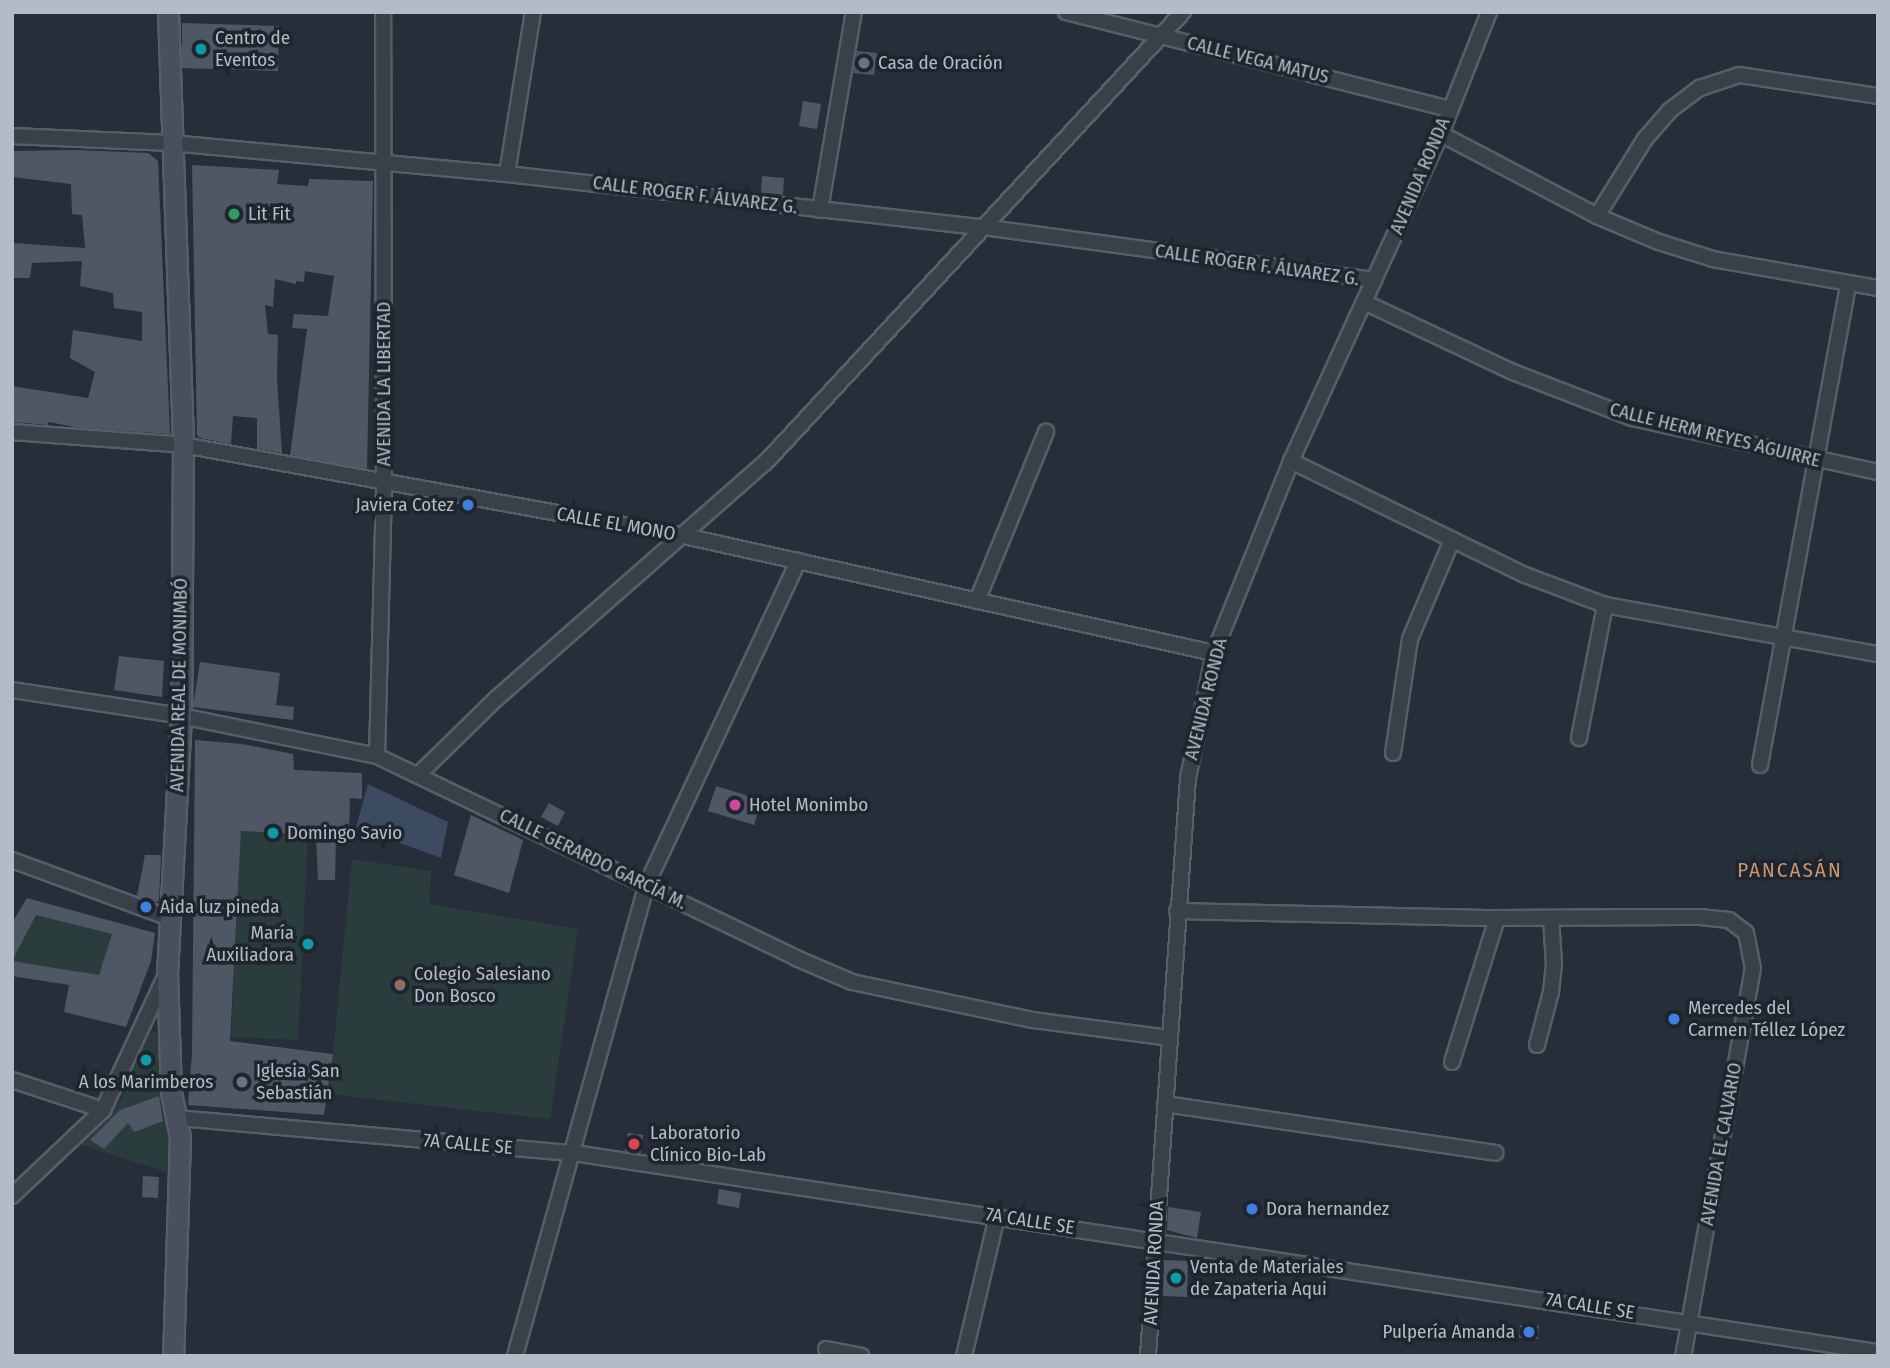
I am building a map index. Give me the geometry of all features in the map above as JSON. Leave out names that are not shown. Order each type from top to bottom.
[{"type":"street","name":"AVENIDA REAL DE MONIMBÓ","points":[[168,12],[183,445],[181,716],[167,972],[171,1092],[178,1118],[173,1356]]},
{"type":"street","name":"AVENIDA LA LIBERTAD","points":[[377,755],[384,484],[383,12]]},
{"type":"street","points":[[507,174],[534,12]]},
{"type":"street","points":[[820,210],[854,12]]},
{"type":"street","name":"CALLE VEGA MATUS","points":[[1066,12],[1449,109]]},
{"type":"street","points":[[418,775],[498,698],[766,463],[1163,37],[1183,12]]},
{"type":"street","name":"AVENIDA RONDA","points":[[1149,1356],[1188,778],[1214,653],[1291,461],[1441,134],[1489,12]]},
{"type":"street","points":[[1598,216],[1645,139],[1669,111],[1700,88],[1738,75],[1878,96]]},
{"type":"street","points":[[1441,134],[1598,216],[1659,242],[1713,258],[1878,289]]},
{"type":"street","name":"CALLE ROGER F. ÁLVAREZ G.","points":[[12,136],[172,144],[507,174],[984,227],[1374,280]]},
{"type":"street","points":[[1760,765],[1848,284]]},
{"type":"street","name":"CALLE HERM REYES AGUIRRE","points":[[1364,302],[1513,372],[1632,418],[1815,461],[1878,472]]},
{"type":"street","name":"CALLE EL MONO","points":[[12,432],[183,445],[384,484],[684,536],[1214,653]]},
{"type":"street","points":[[977,601],[1045,432]]},
{"type":"street","points":[[1291,461],[1525,575],[1605,605],[1878,654]]},
{"type":"street","points":[[1393,753],[1410,639],[1452,540]]},
{"type":"street","points":[[515,1356],[647,884],[798,561]]},
{"type":"street","points":[[1579,738],[1605,605]]},
{"type":"street","name":"CALLE GERARDO GARCÍA M.","points":[[12,690],[181,716],[377,755],[796,958],[852,982],[1033,1020],[1170,1038]]},
{"type":"street","points":[[12,860],[170,918]]},
{"type":"street","points":[[1177,911],[1551,918],[1554,964],[1551,992],[1537,1045]]},
{"type":"street","name":"AVENIDA EL CALVARIO","points":[[1551,918],[1700,917],[1729,920],[1746,933],[1753,968],[1683,1356]]},
{"type":"street","points":[[1452,1062],[1497,918]]},
{"type":"street","points":[[12,1196],[103,1110],[167,972]]},
{"type":"street","points":[[12,1080],[103,1110]]},
{"type":"street","points":[[1165,1104],[1495,1153]]},
{"type":"street","name":"7A CALLE SE","points":[[178,1118],[573,1153],[1691,1321],[1878,1352]]},
{"type":"street","points":[[964,1356],[997,1216]]},
{"type":"street","points":[[826,1349],[861,1356]]},
{"type":"shaded area","points":[[241,831],[308,834],[298,1040],[231,1037]]},
{"type":"shaded area","points":[[352,859],[431,871],[430,904],[578,929],[550,1119],[329,1094]]},
{"type":"shaded area","points":[[36,915],[115,935],[99,975],[12,961]]},
{"type":"shaded area","points":[[155,1031],[160,1036],[171,1133],[169,1173],[79,1144],[121,1100],[147,1033]]},
{"type":"water","points":[[368,784],[448,822],[441,858],[356,827]]},
{"type":"building","name":"Centro de Eventos","points":[[182,23],[279,26],[278,71],[182,68]]},
{"type":"building","name":"Casa de Oración","points":[[857,51],[877,53],[874,75],[853,73]]},
{"type":"building","points":[[803,101],[821,104],[817,129],[799,126]]},
{"type":"building","points":[[12,151],[148,153],[158,161],[170,434],[81,428],[48,422],[48,425],[12,422],[12,386],[88,398],[95,372],[70,358],[73,330],[142,341],[142,312],[114,308],[113,293],[80,286],[82,261],[32,263],[30,278],[12,278],[12,243],[85,248],[82,215],[72,214],[71,184],[12,177]]},
{"type":"building","points":[[192,165],[279,170],[277,184],[308,186],[309,179],[373,181],[367,469],[290,455],[307,329],[292,328],[294,314],[328,316],[334,276],[305,271],[304,282],[296,281],[296,284],[275,279],[273,307],[265,305],[268,334],[278,335],[277,379],[282,453],[257,449],[257,418],[233,416],[231,444],[200,438],[197,435]]},
{"type":"building","points":[[762,176],[784,178],[783,195],[761,193]]},
{"type":"building","points":[[119,656],[164,661],[162,697],[114,690]]},
{"type":"building","points":[[200,662],[280,673],[276,705],[294,707],[293,720],[193,707]]},
{"type":"building","points":[[195,740],[242,744],[293,754],[294,770],[362,773],[362,799],[350,798],[349,837],[336,836],[335,880],[318,880],[316,835],[241,831],[230,1041],[333,1054],[324,1115],[188,1105],[192,1053]]},
{"type":"building","name":"Hotel Monimbo","points":[[716,786],[762,800],[754,825],[708,811]]},
{"type":"building","points":[[549,803],[565,812],[558,826],[541,817]]},
{"type":"building","points":[[471,815],[523,840],[509,893],[454,875]]},
{"type":"building","points":[[145,855],[161,855],[159,901],[137,896]]},
{"type":"building","points":[[27,898],[155,933],[151,961],[126,1027],[64,1012],[69,985],[12,976],[12,961],[12,923]],"holes":[[[36,915],[112,934],[99,975],[12,961]]]},
{"type":"building","points":[[159,1096],[163,1121],[134,1132],[128,1123],[104,1149],[90,1140],[120,1110]]},
{"type":"building","name":"Laboratorio Clínico Bio-Lab","points":[[628,1133],[643,1135],[641,1153],[625,1151]]},
{"type":"building","points":[[143,1176],[159,1177],[158,1198],[142,1197]]},
{"type":"building","points":[[719,1189],[741,1193],[739,1208],[717,1204]]},
{"type":"building","points":[[1168,1207],[1201,1212],[1197,1238],[1167,1230]]},
{"type":"building","name":"Venta de Materiales de Zapateria Aqui","points":[[1164,1260],[1188,1261],[1187,1297],[1163,1296]]},
{"type":"building","name":"Pulpería Amanda","points":[[1520,1325],[1539,1326],[1538,1339],[1519,1338]]},
{"type":"place","name":"Centro de Eventos","points":[[201,49]]},
{"type":"place","name":"Casa de Oración","points":[[864,63]]},
{"type":"place","name":"Lit Fit","points":[[234,214]]},
{"type":"place","name":"Javiera Cotez","points":[[468,505]]},
{"type":"place","name":"Hotel Monimbo","points":[[735,805]]},
{"type":"place","name":"Domingo Savio","points":[[273,833]]},
{"type":"place","name":"Aida luz pineda","points":[[146,907]]},
{"type":"place","name":"María Auxiliadora","points":[[308,944]]},
{"type":"place","name":"Colegio Salesiano Don Bosco","points":[[400,985]]},
{"type":"place","name":"Mercedes del Carmen Téllez López","points":[[1674,1019]]},
{"type":"place","name":"A los Marimberos","points":[[146,1060]]},
{"type":"place","name":"Iglesia San Sebastián","points":[[242,1082]]},
{"type":"place","name":"Laboratorio Clínico Bio-Lab","points":[[634,1144]]},
{"type":"place","name":"Dora hernandez","points":[[1252,1209]]},
{"type":"place","name":"Venta de Materiales de Zapateria Aqui","points":[[1176,1278]]},
{"type":"place","name":"Pulpería Amanda","points":[[1529,1332]]},
{"type":"district","name":"PANCASÁN","points":[[1790,870]]}]
